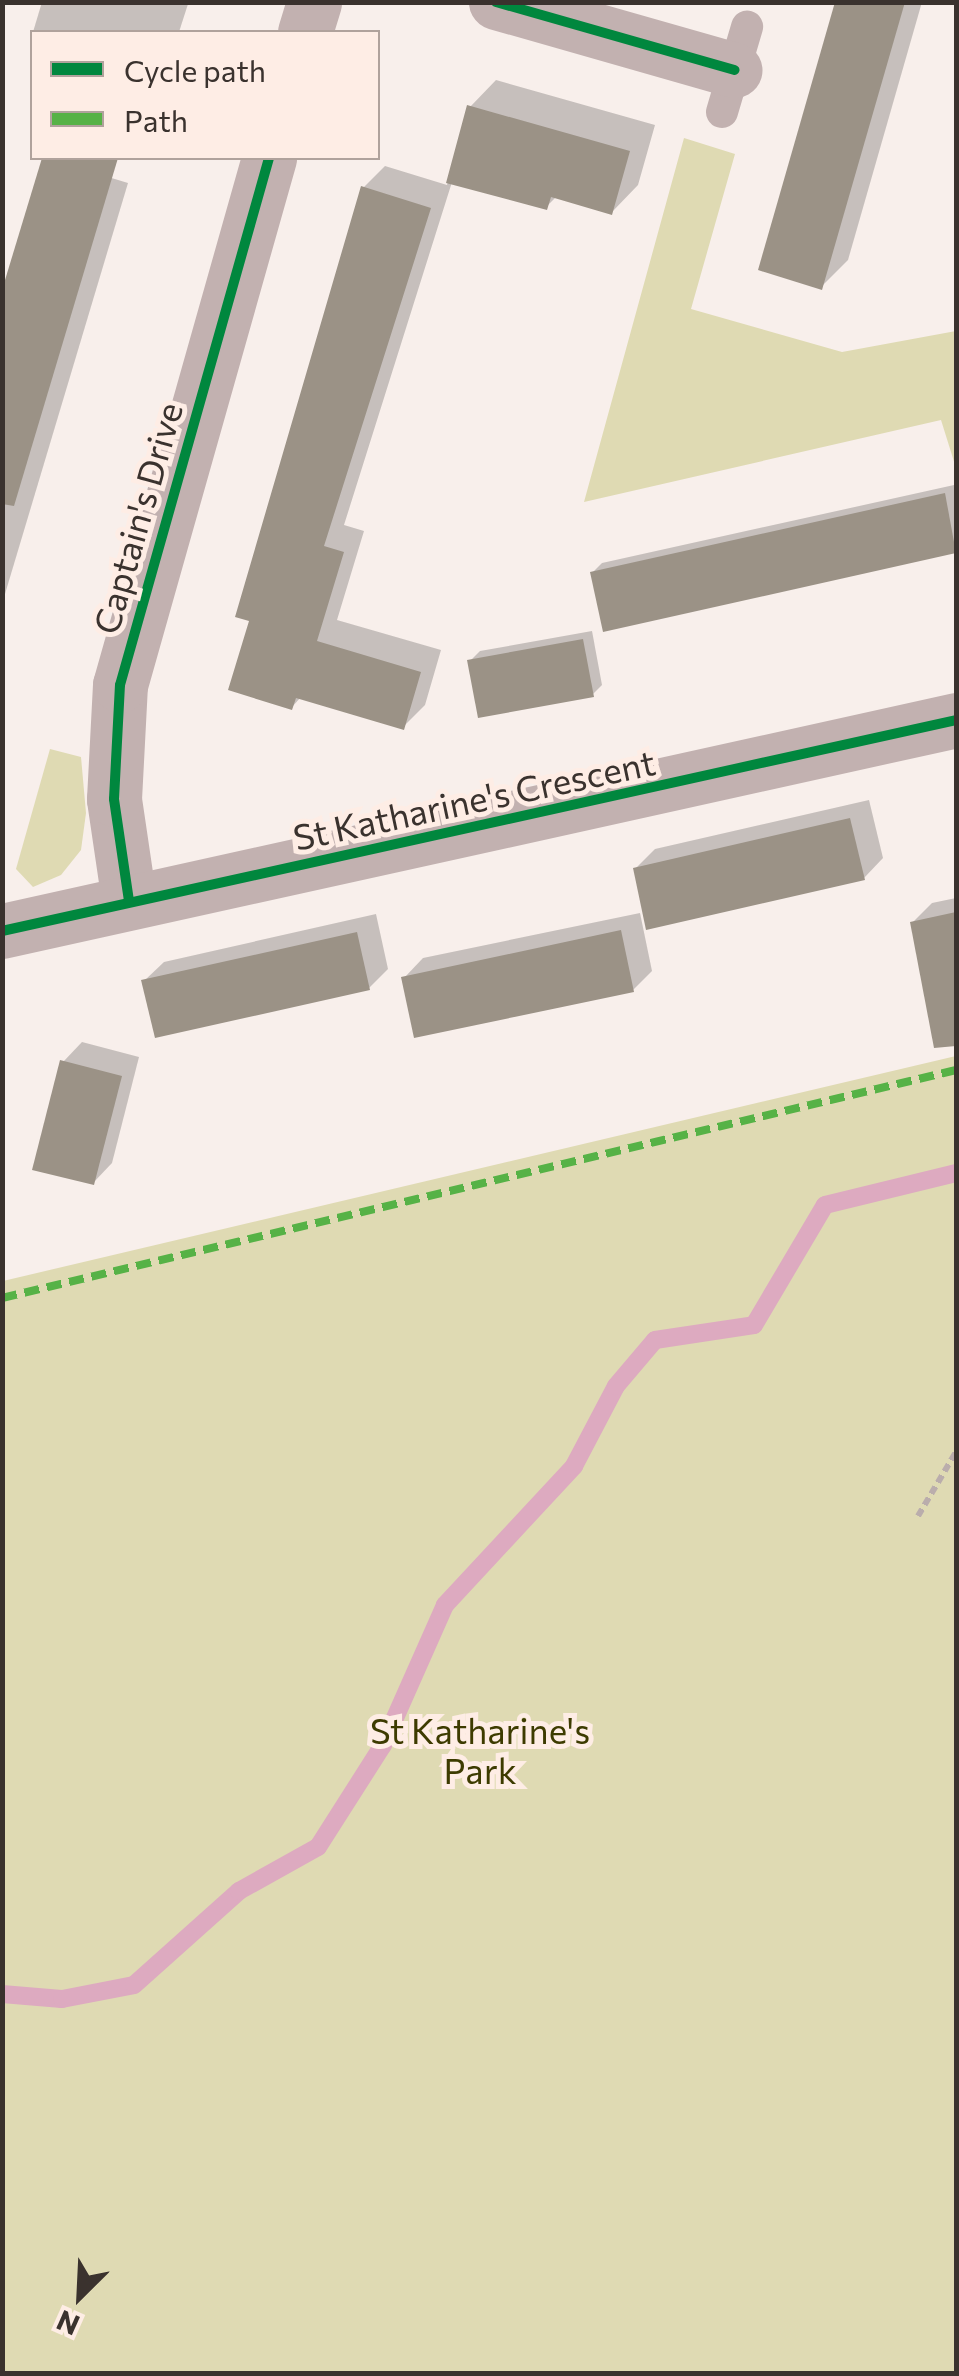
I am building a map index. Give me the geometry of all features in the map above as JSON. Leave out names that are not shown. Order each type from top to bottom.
[{"type":"street","points":[[306,30],[314,2]]},
{"type":"street","points":[[496,2],[734,70]]},
{"type":"street","name":"Captain's Drive","points":[[129,901],[114,799],[120,685],[267,160]]},
{"type":"street","name":"St Katharine's Crescent","points":[[2,932],[956,720]]},
{"type":"path","points":[[918,1516],[956,1452]]},
{"type":"green space","points":[[684,138],[735,154],[691,309],[842,352],[956,331],[956,468],[941,420],[584,502]]},
{"type":"green space","points":[[50,749],[81,757],[86,813],[81,850],[61,875],[33,887],[16,869]]},
{"type":"green space","name":"St Katharine's Park","points":[[956,1056],[956,2373],[3,2373],[3,1281]]},
{"type":"building","points":[[835,2],[905,2],[822,290],[758,270]]},
{"type":"building","points":[[467,105],[630,151],[612,215],[551,197],[547,210],[446,183]]},
{"type":"building","points":[[41,160],[117,160],[14,506],[2,504],[2,290]]},
{"type":"building","points":[[361,186],[431,208],[324,546],[344,552],[317,641],[421,672],[404,730],[296,698],[292,710],[228,690],[249,621],[235,617]]},
{"type":"building","points":[[945,493],[956,553],[603,632],[590,572]]},
{"type":"building","points":[[583,639],[594,697],[478,718],[467,660]]},
{"type":"building","points":[[850,818],[865,880],[646,930],[633,868]]},
{"type":"building","points":[[956,912],[956,1046],[934,1048],[910,922]]},
{"type":"building","points":[[621,930],[634,992],[414,1038],[401,977]]},
{"type":"building","points":[[357,932],[370,990],[155,1038],[141,980]]},
{"type":"building","points":[[60,1060],[122,1076],[94,1185],[32,1170]]},
{"type":"waterway","points":[[2,1994],[62,1999],[134,1985],[239,1891],[318,1847],[383,1745],[445,1605],[574,1466],[616,1386],[655,1340],[754,1325],[825,1205],[956,1173]]},
{"type":"marked path","points":[[2,1298],[956,1070]]},
{"type":"cycle path","points":[[496,2],[734,70]]},
{"type":"cycle path","points":[[129,901],[114,799],[120,685],[268,160]]},
{"type":"cycle path","points":[[2,931],[956,720]]}]
